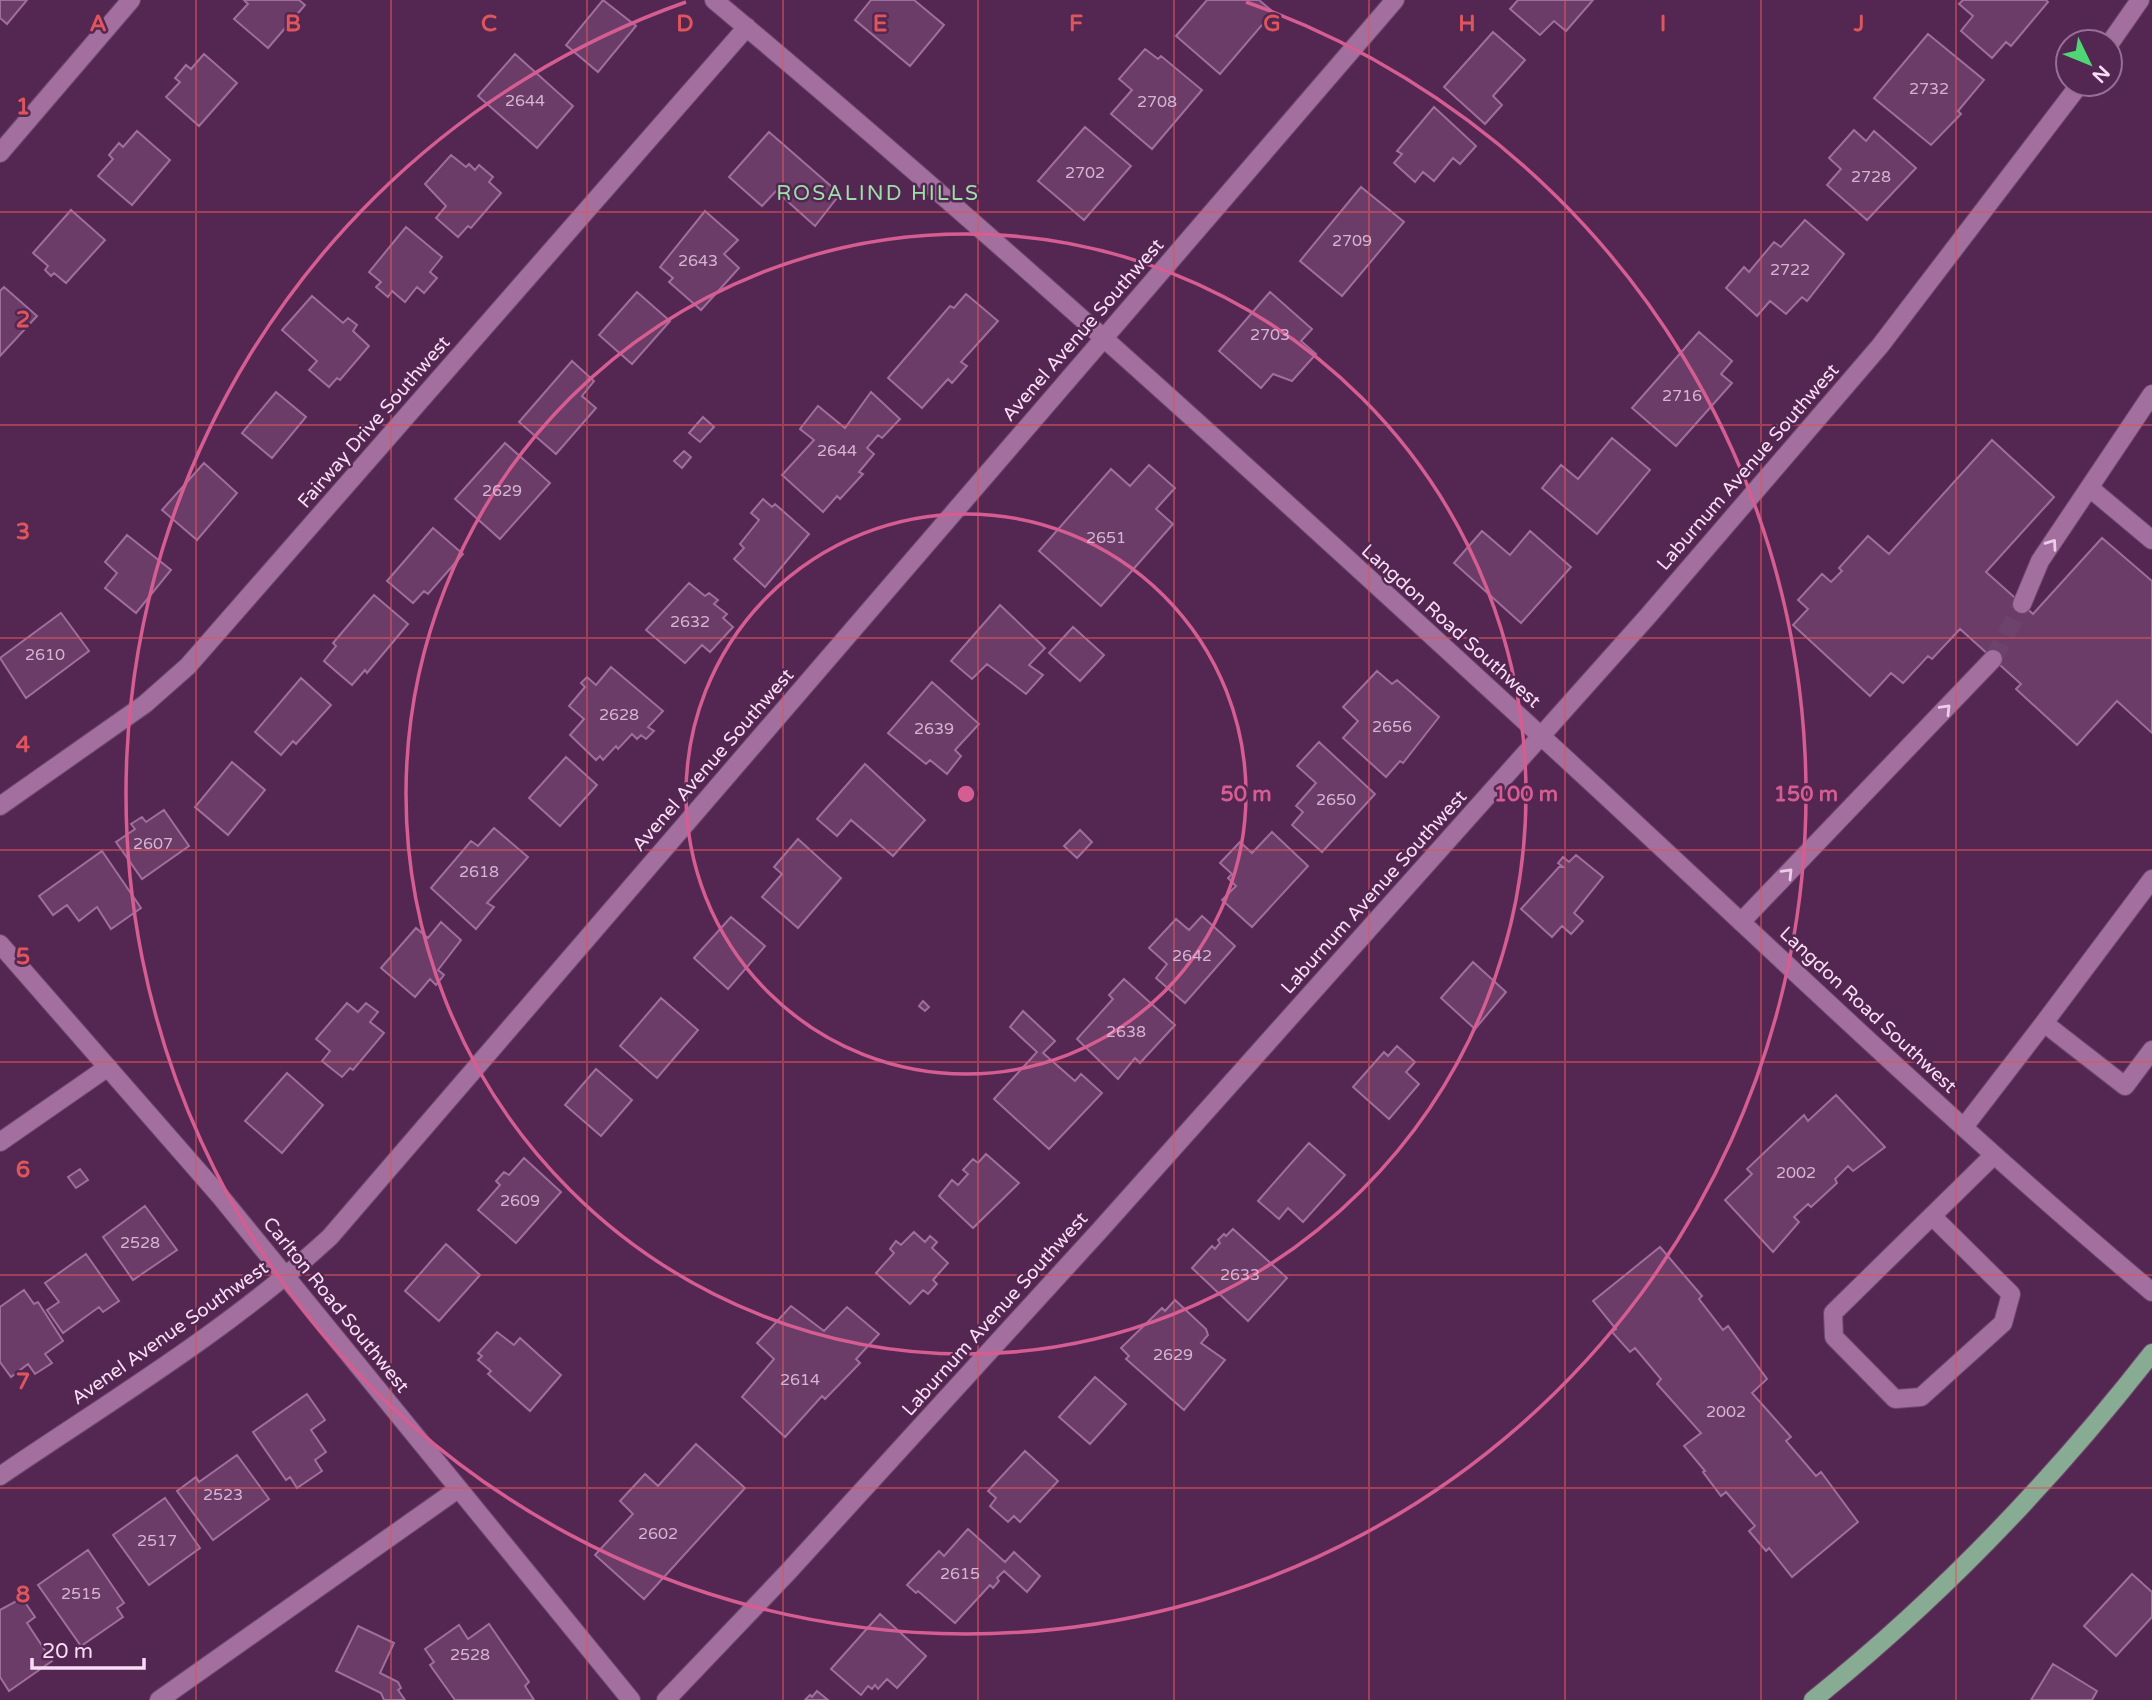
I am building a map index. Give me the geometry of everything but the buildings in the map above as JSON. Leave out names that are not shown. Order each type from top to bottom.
[{"type":"main road","points":[[1813,1700],[1955,1576],[2030,1499],[2152,1353]]},
{"type":"street","points":[[0,153],[131,0]]},
{"type":"street","name":"Langdon Road Southwest","points":[[714,0],[1103,339],[1542,736],[1994,1155],[2152,1292]]},
{"type":"street","name":"Avenel Avenue Southwest","points":[[0,1476],[242,1311],[286,1277],[330,1237],[1395,0]]},
{"type":"street","points":[[2120,28],[2140,0]]},
{"type":"street","name":"Fairway Drive Southwest","points":[[0,806],[145,704],[188,666],[747,27]]},
{"type":"street","name":"Laburnum Avenue Southwest","points":[[666,1700],[788,1572],[1101,1229],[1542,736],[1880,346],[2069,98]]},
{"type":"street","points":[[2022,604],[2040,561],[2091,489],[2152,394]]},
{"type":"street","points":[[2091,489],[2152,540]]},
{"type":"street","points":[[1741,922],[1993,659]]},
{"type":"street","points":[[1965,1127],[2152,879]]},
{"type":"street","name":"Carlton Road Southwest","points":[[0,944],[286,1277],[631,1700]]},
{"type":"street","points":[[2045,1023],[2125,1086],[2152,1050]]},
{"type":"street","points":[[0,1142],[108,1067]]},
{"type":"street","points":[[1933,1216],[2011,1294],[2003,1323],[1921,1397],[1895,1399],[1834,1337],[1833,1313],[1994,1155]]},
{"type":"street","points":[[159,1700],[458,1489]]},
{"type":"tunnel","points":[[1993,659],[2022,604]]},
{"type":"district","name":"ROSALIND HILLS","points":[[878,193]]}]
